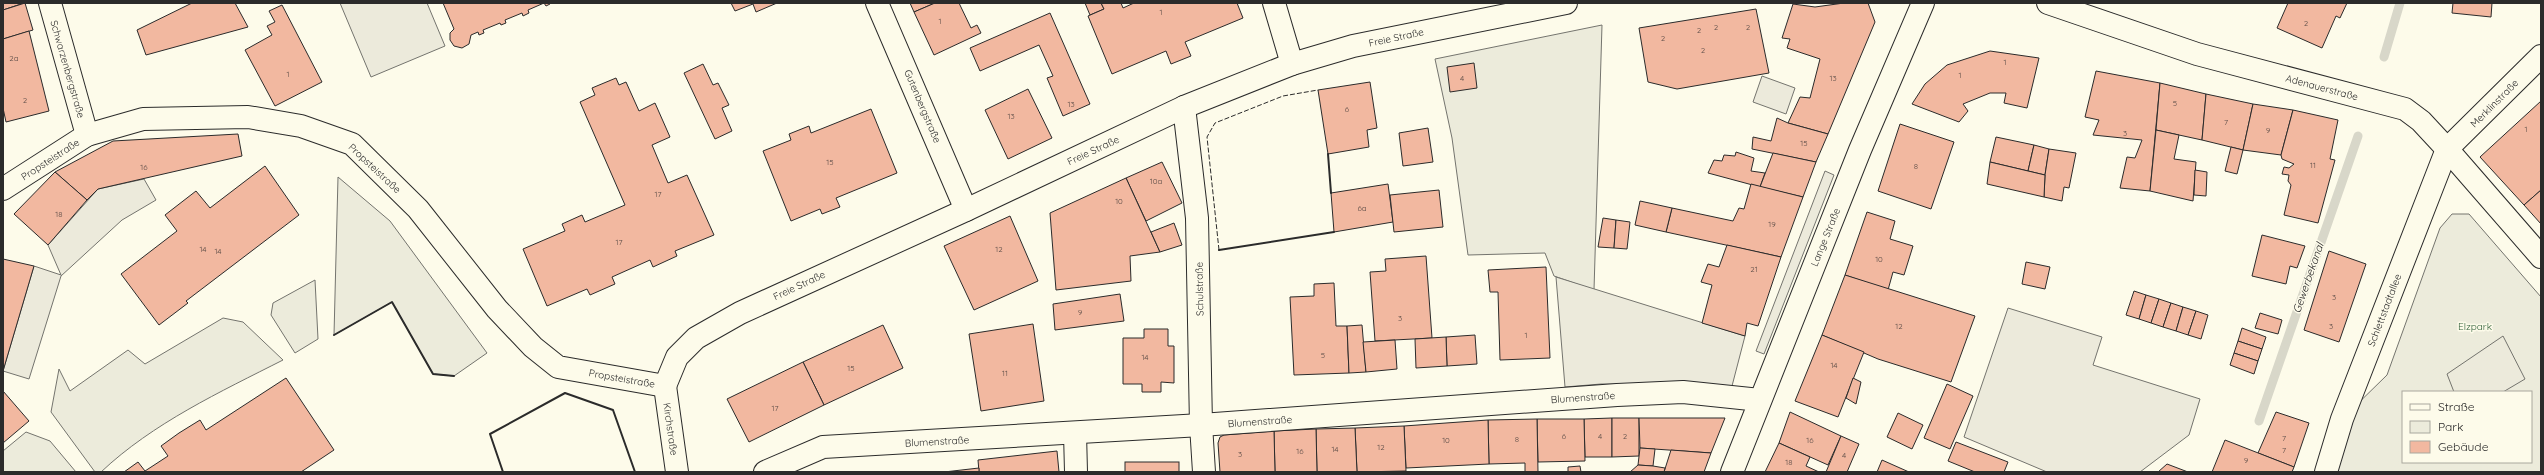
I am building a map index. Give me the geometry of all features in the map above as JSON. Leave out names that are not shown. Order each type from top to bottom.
[{"type":"street","name":"Schwarzenbergstraße","points":[[50,3],[87,135]]},
{"type":"street","name":"Gutenbergstraße","points":[[877,3],[966,210]]},
{"type":"street","points":[[1274,3],[1292,64]]},
{"type":"street","name":"Freie Straße","points":[[665,386],[677,357],[696,338],[733,316],[818,275],[966,210],[1184,107],[1292,64],[1353,46],[1566,3]]},
{"type":"street","name":"Lange Straße","points":[[1732,472],[1860,150],[1923,3]]},
{"type":"street","name":"Adenauerstraße","points":[[2048,3],[2197,54],[2405,109],[2447,149],[2541,257]]},
{"type":"street","name":"Merklinstraße","points":[[2447,149],[2541,56]]},
{"type":"street","name":"Schulstraße","points":[[1184,107],[1197,218],[1201,425],[1204,472]]},
{"type":"street","name":"Propsteistraße","points":[[3,189],[87,135],[143,119],[248,117],[301,126],[352,144],[418,209],[497,309],[534,347],[558,367],[665,386]]},
{"type":"street","name":"Schlettstadtallee","points":[[2326,472],[2342,419],[2447,149]]},
{"type":"street","name":"Kirchstraße","points":[[665,386],[677,472]]},
{"type":"street","name":"Blumenstraße","points":[[765,472],[823,447],[1201,425],[1617,395],[1683,392],[1760,400]]},
{"type":"street","points":[[1075,432],[1076,472]]},
{"type":"green space","points":[[1602,25],[1594,290],[1554,276],[1545,253],[1468,255],[1452,138],[1435,59]]},
{"type":"green space","points":[[338,177],[390,221],[487,353],[454,376],[433,374],[392,302],[334,335]]},
{"type":"green space","name":"Elzpark","points":[[2452,214],[2469,214],[2541,297],[2541,472],[2326,472],[2342,419],[2387,375],[2440,228]]},
{"type":"green space","points":[[315,280],[318,339],[295,353],[271,315],[273,303]]},
{"type":"green space","points":[[223,318],[243,322],[283,360],[235,384],[165,423],[121,454],[101,472],[95,472],[51,412],[59,369],[70,391],[128,350],[145,364]]},
{"type":"green space","points":[[26,432],[50,441],[76,472],[3,472],[3,451]]},
{"type":"shaded area","points":[[340,3],[427,3],[445,46],[371,77]]},
{"type":"shaded area","points":[[1762,76],[1795,88],[1786,114],[1753,102]]},
{"type":"shaded area","points":[[1825,171],[1834,175],[1764,354],[1756,351]]},
{"type":"shaded area","points":[[144,179],[156,200],[122,220],[61,276],[29,379],[3,371],[34,266],[61,275],[48,245],[98,189]]},
{"type":"shaded area","points":[[1556,277],[1745,336],[1732,386],[1601,384],[1565,387]]},
{"type":"shaded area","points":[[2008,308],[2102,337],[2093,365],[2200,399],[2189,435],[2140,472],[2047,472],[1964,437]]},
{"type":"shaded area","points":[[2503,336],[2525,379],[2505,391],[2454,391],[2447,374]]},
{"type":"building","points":[[3,3],[24,3],[3,10]]},
{"type":"building","points":[[25,3],[33,30],[3,39],[3,10]]},
{"type":"building","points":[[192,3],[235,3],[248,27],[146,55],[137,30]]},
{"type":"building","points":[[443,3],[544,3],[528,10],[529,13],[523,16],[522,13],[505,20],[506,23],[501,25],[500,23],[483,30],[484,33],[479,35],[478,32],[471,35],[469,44],[462,48],[454,46],[450,40],[450,33],[454,29]]},
{"type":"building","points":[[544,3],[550,3],[550,4],[546,6]]},
{"type":"building","points":[[731,3],[777,3],[756,12],[753,4],[735,11]]},
{"type":"building","points":[[910,3],[935,3],[914,12]]},
{"type":"building","points":[[935,3],[959,3],[971,28],[977,25],[981,33],[934,55],[914,12]]},
{"type":"building","points":[[1085,3],[1101,3],[1104,9],[1090,15]]},
{"type":"building","points":[[1101,3],[1121,3],[1123,8],[1134,3],[1237,3],[1243,18],[1185,42],[1191,56],[1171,64],[1166,51],[1112,74],[1088,16],[1104,9]]},
{"type":"building","points":[[1844,3],[1868,3],[1875,22],[1828,134],[1788,123],[1800,97],[1810,98],[1820,59],[1787,48],[1790,39],[1782,38],[1793,4],[1815,7]]},
{"type":"building","points":[[2288,3],[2347,3],[2340,18],[2336,16],[2322,48],[2277,28]]},
{"type":"building","points":[[2453,3],[2492,3],[2491,17],[2452,13]]},
{"type":"building","points":[[282,5],[322,82],[275,106],[245,50],[272,35],[267,26],[275,22],[269,11]]},
{"type":"building","points":[[1756,9],[1769,73],[1677,89],[1648,82],[1639,28]]},
{"type":"building","points":[[1050,13],[1090,104],[1063,116],[1047,78],[1053,76],[1039,45],[980,71],[970,48]]},
{"type":"building","points":[[29,31],[49,111],[6,122],[3,108],[3,39]]},
{"type":"building","points":[[1990,51],[2039,58],[2027,108],[2004,103],[2006,93],[1990,93],[1963,104],[1968,111],[1959,122],[1912,104],[1925,84],[1947,65]]},
{"type":"building","points":[[1474,63],[1477,88],[1450,92],[1447,67]]},
{"type":"building","points":[[703,64],[713,85],[718,83],[729,105],[722,108],[732,131],[715,139],[684,73]]},
{"type":"building","points":[[2096,71],[2160,83],[2150,191],[2120,188],[2127,157],[2135,158],[2142,140],[2093,135],[2099,120],[2085,117]]},
{"type":"building","points":[[616,78],[619,85],[626,82],[639,111],[655,103],[670,137],[652,145],[668,183],[687,175],[714,235],[675,251],[677,256],[653,267],[650,260],[612,277],[615,284],[590,295],[587,289],[547,306],[523,249],[565,231],[562,224],[582,215],[585,222],[625,205],[580,102],[595,95],[592,88]]},
{"type":"building","points":[[1370,82],[1377,128],[1367,130],[1369,147],[1328,154],[1318,90]]},
{"type":"building","points":[[2160,83],[2206,94],[2202,140],[2156,130]]},
{"type":"building","points":[[1028,89],[1052,138],[1008,159],[985,110]]},
{"type":"building","points":[[2206,94],[2253,104],[2243,150],[2202,140]]},
{"type":"building","points":[[2541,101],[2541,190],[2524,205],[2480,157]]},
{"type":"building","points":[[2253,104],[2293,110],[2281,155],[2243,150]]},
{"type":"building","points":[[871,109],[897,173],[836,198],[840,207],[822,214],[820,209],[791,221],[763,151],[791,140],[789,134],[809,126],[811,133]]},
{"type":"building","points":[[2293,110],[2338,120],[2330,159],[2335,160],[2318,223],[2284,215],[2291,185],[2288,181],[2289,175],[2282,174],[2284,167],[2289,168],[2294,164],[2282,159],[2281,155]]},
{"type":"building","points":[[1777,118],[1788,123],[1828,134],[1816,162],[1752,149],[1753,137],[1771,141]]},
{"type":"building","points":[[1900,124],[1954,142],[1931,209],[1878,191]]},
{"type":"building","points":[[1428,128],[1433,162],[1403,166],[1399,133]]},
{"type":"building","points":[[2156,130],[2179,135],[2174,159],[2196,162],[2193,201],[2150,191]]},
{"type":"building","points":[[238,134],[242,156],[98,189],[87,200],[55,172],[113,141]]},
{"type":"building","points":[[1996,137],[2034,145],[2028,171],[1990,162]]},
{"type":"building","points":[[2034,145],[2049,149],[2045,175],[2028,171]]},
{"type":"building","points":[[2231,147],[2243,150],[2237,174],[2225,171]]},
{"type":"building","points":[[2049,149],[2076,153],[2069,188],[2064,187],[2062,201],[2044,197],[2045,175]]},
{"type":"building","points":[[1736,152],[1754,158],[1751,171],[1765,173],[1760,187],[1708,173],[1714,160],[1722,161],[1724,155],[1735,156]]},
{"type":"building","points":[[1773,153],[1816,162],[1803,197],[1760,187]]},
{"type":"building","points":[[1162,162],[1182,203],[1146,221],[1126,178]]},
{"type":"building","points":[[1990,162],[2045,175],[2044,197],[1987,184]]},
{"type":"building","points":[[265,166],[299,215],[186,301],[188,303],[159,325],[121,274],[177,231],[165,215],[196,191],[210,208]]},
{"type":"building","points":[[2195,170],[2207,172],[2206,196],[2194,195]]},
{"type":"building","points":[[55,172],[87,200],[48,245],[14,214]]},
{"type":"building","points":[[1126,178],[1160,252],[1130,256],[1131,281],[1056,290],[1050,213]]},
{"type":"building","points":[[1388,184],[1393,222],[1334,232],[1331,193]]},
{"type":"building","points":[[1751,184],[1803,197],[1781,257],[1666,232],[1672,208],[1733,221],[1739,208],[1744,209]]},
{"type":"building","points":[[1439,190],[1443,227],[1394,232],[1390,195]]},
{"type":"building","points":[[2541,190],[2541,224],[2524,205]]},
{"type":"building","points":[[1640,201],[1672,208],[1666,232],[1635,225]]},
{"type":"building","points":[[1867,212],[1895,221],[1890,239],[1913,246],[1904,275],[1893,272],[1888,290],[1845,275]]},
{"type":"building","points":[[1010,216],[1038,281],[974,310],[944,246]]},
{"type":"building","points":[[1603,218],[1616,220],[1614,248],[1598,247]]},
{"type":"building","points":[[1616,220],[1630,222],[1627,249],[1614,248]]},
{"type":"building","points":[[1174,223],[1182,245],[1160,252],[1151,232]]},
{"type":"building","points":[[2262,235],[2305,246],[2297,268],[2290,266],[2286,284],[2252,276]]},
{"type":"building","points":[[1727,245],[1781,257],[1758,326],[1747,323],[1745,336],[1702,323],[1712,285],[1701,282],[1708,264],[1719,267]]},
{"type":"building","points":[[2329,251],[2366,264],[2339,342],[2304,330]]},
{"type":"building","points":[[1426,256],[1432,338],[1375,341],[1370,272],[1386,271],[1385,259]]},
{"type":"building","points":[[3,259],[34,266],[3,371]]},
{"type":"building","points":[[2026,262],[2050,267],[2045,289],[2022,284]]},
{"type":"building","points":[[1546,267],[1550,358],[1500,360],[1498,292],[1490,292],[1488,270]]},
{"type":"building","points":[[1845,275],[1975,316],[1951,382],[1878,359],[1822,335]]},
{"type":"building","points":[[1334,283],[1336,326],[1347,326],[1349,373],[1294,375],[1290,297],[1314,296],[1314,284]]},
{"type":"building","points":[[2134,291],[2146,295],[2139,319],[2126,315]]},
{"type":"building","points":[[1120,294],[1124,321],[1055,330],[1053,304]]},
{"type":"building","points":[[2146,295],[2159,299],[2151,323],[2139,319]]},
{"type":"building","points":[[2159,299],[2171,303],[2163,327],[2151,323]]},
{"type":"building","points":[[2171,303],[2183,307],[2176,331],[2163,327]]},
{"type":"building","points":[[2183,307],[2196,311],[2188,335],[2176,331]]},
{"type":"building","points":[[2196,311],[2208,315],[2201,339],[2188,335]]},
{"type":"building","points":[[2260,313],[2282,320],[2278,334],[2255,328]]},
{"type":"building","points":[[1033,324],[1044,401],[981,411],[969,334]]},
{"type":"building","points":[[883,325],[903,368],[824,405],[803,362]]},
{"type":"building","points":[[1362,325],[1366,372],[1349,373],[1347,326]]},
{"type":"building","points":[[2242,328],[2266,337],[2262,349],[2238,341]]},
{"type":"building","points":[[1144,329],[1168,329],[1168,346],[1174,346],[1174,383],[1161,382],[1161,392],[1142,392],[1142,384],[1123,384],[1123,338],[1144,338]]},
{"type":"building","points":[[1475,335],[1477,364],[1447,366],[1446,337]]},
{"type":"building","points":[[1822,335],[1864,352],[1838,417],[1795,401]]},
{"type":"building","points":[[1446,337],[1447,366],[1416,368],[1415,339]]},
{"type":"building","points":[[1395,340],[1397,369],[1366,372],[1363,342]]},
{"type":"building","points":[[2238,341],[2262,349],[2258,361],[2234,353]]},
{"type":"building","points":[[2234,353],[2258,361],[2254,374],[2230,365]]},
{"type":"building","points":[[803,362],[824,405],[749,442],[727,399]]},
{"type":"building","points":[[286,378],[334,450],[301,472],[124,472],[138,462],[145,471],[168,456],[161,446],[179,433],[200,420],[206,430]]},
{"type":"building","points":[[1853,378],[1861,382],[1856,404],[1846,398]]},
{"type":"building","points":[[1947,384],[1973,396],[1950,449],[1924,438]]},
{"type":"building","points":[[3,391],[29,421],[3,443]]},
{"type":"building","points":[[1790,412],[1841,436],[1828,465],[1779,443]]},
{"type":"building","points":[[2276,412],[2309,423],[2294,467],[2258,453]]},
{"type":"building","points":[[1898,413],[1923,425],[1912,449],[1887,437]]},
{"type":"building","points":[[1612,418],[1612,457],[1585,457],[1584,419]]},
{"type":"building","points":[[1612,418],[1639,418],[1639,456],[1612,457]]},
{"type":"building","points":[[1639,418],[1725,418],[1711,453],[1640,448]]},
{"type":"building","points":[[1537,419],[1584,419],[1585,461],[1538,462]]},
{"type":"building","points":[[1537,419],[1538,472],[1525,472],[1525,463],[1489,464],[1488,420]]},
{"type":"building","points":[[1488,420],[1489,464],[1406,468],[1404,426]]},
{"type":"building","points":[[1404,426],[1406,471],[1357,472],[1355,428]]},
{"type":"building","points":[[1355,428],[1357,472],[1317,472],[1316,429]]},
{"type":"building","points":[[1316,429],[1317,472],[1275,472],[1274,431]]},
{"type":"building","points":[[1274,431],[1275,472],[1220,472],[1218,443],[1220,437],[1224,435]]},
{"type":"building","points":[[1841,436],[1859,444],[1847,472],[1826,472]]},
{"type":"building","points":[[2225,440],[2294,467],[2292,472],[2212,472]]},
{"type":"building","points":[[1956,442],[2008,462],[2004,472],[1975,472],[1948,461]]},
{"type":"building","points":[[1779,443],[1810,457],[1806,466],[1819,472],[1765,472]]},
{"type":"building","points":[[1640,448],[1655,449],[1653,466],[1638,465]]},
{"type":"building","points":[[1671,450],[1711,453],[1704,472],[1664,472]]},
{"type":"building","points":[[1057,451],[1059,472],[979,472],[978,460]]},
{"type":"building","points":[[1882,460],[1909,472],[1877,472]]},
{"type":"building","points":[[1125,462],[1179,462],[1179,472],[1125,472]]},
{"type":"building","points":[[2167,464],[2188,472],[2158,472]]},
{"type":"building","points":[[1638,465],[1665,468],[1664,472],[1630,472]]},
{"type":"building","points":[[1580,466],[1581,472],[1568,472],[1568,467]]},
{"type":"building","points":[[979,468],[979,472],[944,472]]},
{"type":"waterway","name":"Gewerbekanal","points":[[2384,57],[2400,3]]},
{"type":"waterway","name":"Gewerbekanal","points":[[2259,421],[2358,136]]},
{"type":"fence","points":[[1219,250],[1207,137],[1215,123],[1283,96],[1318,90]]},
{"type":"wall","points":[[1328,154],[1331,193]]},
{"type":"wall","points":[[1219,250],[1334,232]]},
{"type":"wall","points":[[334,335],[392,302],[433,374],[454,376]]},
{"type":"wall","points":[[503,472],[490,434],[565,393],[613,410],[635,472]]}]
